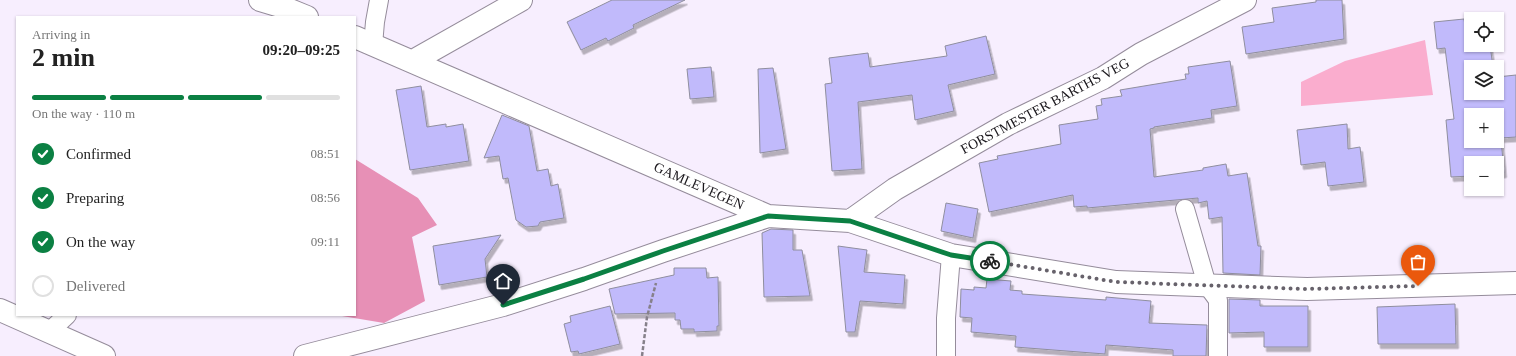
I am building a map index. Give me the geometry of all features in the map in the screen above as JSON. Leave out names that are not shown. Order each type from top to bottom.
[{"type":"street","points":[[260,0],[305,16]]},
{"type":"street","points":[[413,61],[521,0]]},
{"type":"street","name":"FORSTMESTER BARTHS VEG","points":[[850,221],[896,189],[1008,124],[1103,78],[1141,54],[1245,0]]},
{"type":"street","name":"GAMLEVEGEN","points":[[364,41],[768,216],[850,221],[951,255],[1116,282],[1307,289],[1516,283]]},
{"type":"street","points":[[305,356],[503,305],[768,216]]},
{"type":"street","points":[[0,310],[104,356]]},
{"type":"lane","points":[[364,41],[375,22],[379,0]]},
{"type":"lane","points":[[1185,209],[1207,285],[1218,300],[1218,356]]},
{"type":"lane","points":[[946,356],[946,318],[951,255]]},
{"type":"lane","points":[[50,332],[66,316]]},
{"type":"path","points":[[642,356],[647,317],[663,251]]},
{"type":"shaded area","points":[[1425,40],[1433,95],[1301,106],[1301,82],[1345,61]]},
{"type":"shaded area","points":[[356,160],[418,198],[437,225],[412,237],[425,301],[384,323],[342,316],[356,316]]},
{"type":"building","points":[[612,0],[685,0],[633,25],[634,28],[608,41],[606,38],[581,50],[567,22]]},
{"type":"building","points":[[1316,0],[1342,0],[1344,39],[1246,54],[1242,27],[1274,22],[1272,8],[1316,2]]},
{"type":"building","points":[[1464,19],[1464,52],[1491,52],[1492,60],[1464,60],[1464,100],[1504,100],[1504,76],[1516,75],[1516,137],[1504,138],[1504,108],[1464,108],[1464,148],[1502,148],[1503,156],[1464,156],[1464,176],[1451,177],[1446,120],[1454,119],[1445,48],[1437,49],[1434,22]]},
{"type":"building","points":[[986,36],[995,74],[948,85],[954,111],[915,120],[912,95],[858,102],[862,169],[832,171],[825,84],[832,83],[829,58],[868,53],[870,67],[947,56],[945,46]]},
{"type":"building","points":[[1230,61],[1237,106],[1211,110],[1212,118],[1154,127],[1150,129],[1154,177],[1203,170],[1203,168],[1226,164],[1228,176],[1247,173],[1258,246],[1261,246],[1260,275],[1223,273],[1222,217],[1209,219],[1207,201],[1198,203],[1198,198],[1087,208],[1087,206],[1074,207],[1073,195],[989,212],[979,163],[998,159],[997,156],[1061,144],[1059,125],[1098,119],[1096,106],[1102,105],[1101,99],[1122,96],[1120,90],[1186,79],[1185,74],[1189,74],[1188,67]]},
{"type":"building","points":[[711,67],[714,97],[690,99],[687,69]]},
{"type":"building","points":[[773,68],[786,149],[760,153],[758,69]]},
{"type":"building","points":[[421,86],[427,127],[446,124],[446,127],[463,124],[469,161],[410,170],[396,90]]},
{"type":"building","points":[[502,115],[529,126],[537,171],[548,169],[551,186],[558,184],[564,218],[540,222],[538,226],[526,227],[516,220],[508,178],[503,179],[499,156],[484,158]]},
{"type":"building","points":[[1347,124],[1348,149],[1360,147],[1364,182],[1328,186],[1325,162],[1301,165],[1297,130]]},
{"type":"building","points":[[946,203],[978,209],[973,238],[941,231]]},
{"type":"building","points":[[771,229],[793,230],[793,250],[802,250],[810,296],[764,297],[762,233]]},
{"type":"building","points":[[501,235],[485,259],[487,277],[439,285],[433,246]]},
{"type":"building","points":[[838,246],[867,250],[864,272],[905,275],[903,304],[860,301],[855,332],[846,332]]},
{"type":"building","points":[[674,268],[706,268],[707,278],[718,277],[719,326],[717,326],[717,331],[694,332],[694,329],[681,329],[680,320],[675,320],[675,313],[615,314],[609,289],[674,275]]},
{"type":"building","points":[[987,279],[1011,281],[1010,290],[1022,291],[1022,294],[1106,300],[1106,297],[1151,301],[1149,323],[1207,325],[1206,356],[1173,356],[1173,350],[1106,345],[1105,354],[1015,347],[1016,336],[971,332],[972,318],[960,317],[961,289],[974,290],[974,287],[986,288]]},
{"type":"building","points":[[1229,299],[1260,300],[1260,306],[1308,306],[1308,347],[1264,347],[1264,332],[1229,333]]},
{"type":"building","points":[[1455,304],[1456,344],[1378,344],[1377,307]]},
{"type":"building","points":[[610,306],[620,344],[579,354],[578,351],[571,352],[564,324],[571,322],[570,316]]},
{"type":"way so far","points":[[990,261],[1116,282],[1307,289],[1418,286]]},
{"type":"route","points":[[503,305],[768,216],[850,221],[951,255],[990,261]]}]
